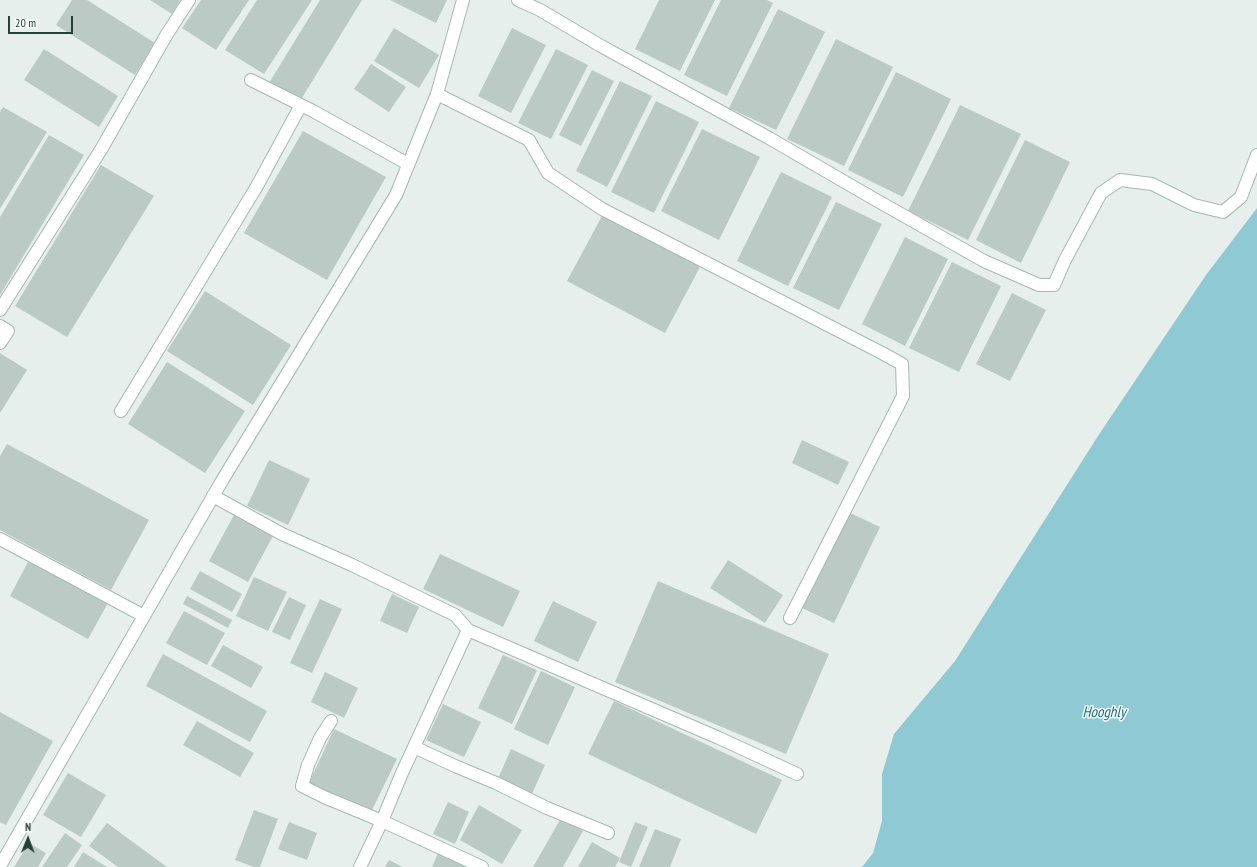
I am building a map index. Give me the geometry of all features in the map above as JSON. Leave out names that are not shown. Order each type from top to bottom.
[{"type":"street","points":[[0,310],[102,148],[167,34],[189,0]]},
{"type":"street","points":[[0,866],[213,496],[396,195],[437,94],[463,0]]},
{"type":"street","points":[[518,0],[540,10],[601,46],[769,138],[977,257],[1039,285],[1054,285],[1065,260],[1101,193],[1120,180],[1152,184],[1194,205],[1223,212],[1241,196],[1257,155]]},
{"type":"street","points":[[251,80],[301,105],[408,164]]},
{"type":"street","points":[[437,94],[529,140],[548,173],[602,209],[882,352],[902,364],[903,396],[790,618]]},
{"type":"street","points":[[121,411],[257,186],[301,105]]},
{"type":"street","points":[[0,326],[8,331],[0,343]]},
{"type":"street","points":[[213,496],[282,534],[352,565],[455,615],[468,630],[720,738],[798,774]]},
{"type":"street","points":[[0,538],[144,616]]},
{"type":"street","points":[[360,867],[468,630]]},
{"type":"street","points":[[331,721],[320,738],[308,765],[302,786],[479,866]]},
{"type":"street","points":[[414,747],[454,766],[496,783],[547,808],[608,833]]},
{"type":"water","name":"Hooghly","points":[[1257,208],[1257,867],[862,867],[873,853],[882,821],[882,774],[894,734],[955,661],[1098,436],[1206,275]]},
{"type":"building","points":[[72,0],[87,0],[155,43],[135,75],[56,25]]},
{"type":"building","points":[[150,0],[180,0],[172,14]]},
{"type":"building","points":[[201,0],[249,0],[216,50],[182,28]]},
{"type":"building","points":[[257,0],[312,0],[264,74],[225,50]]},
{"type":"building","points":[[320,0],[362,0],[300,101],[269,83]]},
{"type":"building","points":[[390,0],[447,0],[436,23]]},
{"type":"building","points":[[659,0],[715,0],[680,71],[635,49]]},
{"type":"building","points":[[721,0],[767,0],[773,3],[727,96],[684,75]]},
{"type":"building","points":[[778,9],[825,32],[776,130],[729,108]]},
{"type":"building","points":[[394,28],[439,55],[419,88],[374,61]]},
{"type":"building","points":[[512,28],[546,45],[511,113],[478,96]]},
{"type":"building","points":[[836,39],[893,67],[844,166],[787,139]]},
{"type":"building","points":[[44,49],[118,96],[99,127],[24,80]]},
{"type":"building","points":[[556,49],[588,65],[551,139],[518,123]]},
{"type":"building","points":[[371,64],[406,87],[389,112],[354,89]]},
{"type":"building","points":[[592,70],[614,81],[581,146],[559,135]]},
{"type":"building","points":[[896,72],[951,99],[903,197],[848,170]]},
{"type":"building","points":[[620,81],[652,96],[607,187],[576,171]]},
{"type":"building","points":[[656,101],[699,122],[654,213],[611,192]]},
{"type":"building","points":[[960,105],[1021,134],[968,240],[908,211]]},
{"type":"building","points":[[3,107],[47,132],[0,209],[0,112]]},
{"type":"building","points":[[702,129],[760,157],[719,240],[661,211]]},
{"type":"building","points":[[303,131],[386,177],[327,280],[244,233]]},
{"type":"building","points":[[49,135],[84,155],[0,295],[0,217]]},
{"type":"building","points":[[1025,140],[1070,162],[1021,263],[976,240]]},
{"type":"building","points":[[101,165],[154,196],[67,337],[15,306]]},
{"type":"building","points":[[781,172],[832,197],[788,286],[737,261]]},
{"type":"building","points":[[836,202],[882,224],[839,310],[793,288]]},
{"type":"building","points":[[602,216],[700,267],[665,333],[567,281]]},
{"type":"building","points":[[905,237],[948,259],[905,346],[862,324]]},
{"type":"building","points":[[952,262],[1001,286],[959,372],[909,348]]},
{"type":"building","points":[[205,291],[291,345],[253,405],[167,351]]},
{"type":"building","points":[[1012,293],[1046,310],[1010,381],[976,364]]},
{"type":"building","points":[[0,353],[27,370],[0,413]]},
{"type":"building","points":[[167,362],[245,411],[205,473],[128,424]]},
{"type":"building","points":[[802,440],[849,462],[838,485],[792,463]]},
{"type":"building","points":[[7,444],[149,520],[111,590],[0,530],[0,456]]},
{"type":"building","points":[[269,460],[310,479],[288,525],[247,506]]},
{"type":"building","points":[[848,512],[880,527],[834,623],[802,608]]},
{"type":"building","points":[[234,515],[273,536],[248,582],[209,561]]},
{"type":"building","points":[[440,554],[520,591],[503,627],[423,589]]},
{"type":"building","points":[[29,560],[108,603],[88,639],[10,596]]},
{"type":"building","points":[[728,560],[783,595],[765,623],[710,588]]},
{"type":"building","points":[[200,571],[242,594],[232,612],[190,589]]},
{"type":"building","points":[[254,577],[287,592],[268,631],[236,616]]},
{"type":"building","points":[[658,581],[829,654],[786,754],[615,682]]},
{"type":"building","points":[[392,594],[419,607],[407,633],[380,621]]},
{"type":"building","points":[[187,596],[232,620],[228,628],[183,604]]},
{"type":"building","points":[[289,597],[306,605],[290,640],[272,632]]},
{"type":"building","points":[[320,599],[342,609],[312,673],[290,663]]},
{"type":"building","points":[[553,601],[597,622],[578,662],[534,641]]},
{"type":"building","points":[[184,611],[225,633],[207,665],[166,643]]},
{"type":"building","points":[[223,645],[263,667],[251,688],[211,666]]},
{"type":"building","points":[[163,654],[267,711],[250,742],[146,686]]},
{"type":"building","points":[[503,655],[537,670],[512,724],[478,708]]},
{"type":"building","points":[[541,671],[575,687],[548,745],[514,729]]},
{"type":"building","points":[[325,672],[358,688],[344,718],[311,702]]},
{"type":"building","points":[[614,701],[782,780],[756,834],[588,754]]},
{"type":"building","points":[[443,704],[481,722],[464,757],[426,740]]},
{"type":"building","points":[[0,712],[53,741],[6,825],[0,822]]},
{"type":"building","points":[[197,721],[254,753],[240,777],[183,745]]},
{"type":"building","points":[[334,729],[397,759],[371,812],[309,783]]},
{"type":"building","points":[[511,749],[545,765],[530,798],[496,783]]},
{"type":"building","points":[[68,773],[106,795],[81,837],[43,815]]},
{"type":"building","points":[[448,802],[469,812],[455,844],[433,834]]},
{"type":"building","points":[[479,805],[522,830],[502,864],[460,840]]},
{"type":"building","points":[[254,810],[278,819],[260,867],[254,867],[235,860]]},
{"type":"building","points":[[561,818],[583,831],[563,867],[533,867]]},
{"type":"building","points":[[289,822],[317,833],[307,860],[278,849]]},
{"type":"building","points":[[635,822],[648,827],[631,867],[619,862]]},
{"type":"building","points":[[107,823],[167,867],[118,867],[89,846]]},
{"type":"building","points":[[655,829],[681,839],[670,867],[639,867]]},
{"type":"building","points":[[65,833],[82,845],[67,867],[42,867]]},
{"type":"building","points":[[592,842],[620,858],[615,867],[578,867]]},
{"type":"building","points":[[29,843],[46,853],[38,867],[14,867]]},
{"type":"building","points":[[83,852],[107,867],[74,867]]},
{"type":"building","points":[[438,853],[466,867],[432,867]]},
{"type":"building","points":[[389,860],[403,867],[385,867]]}]
